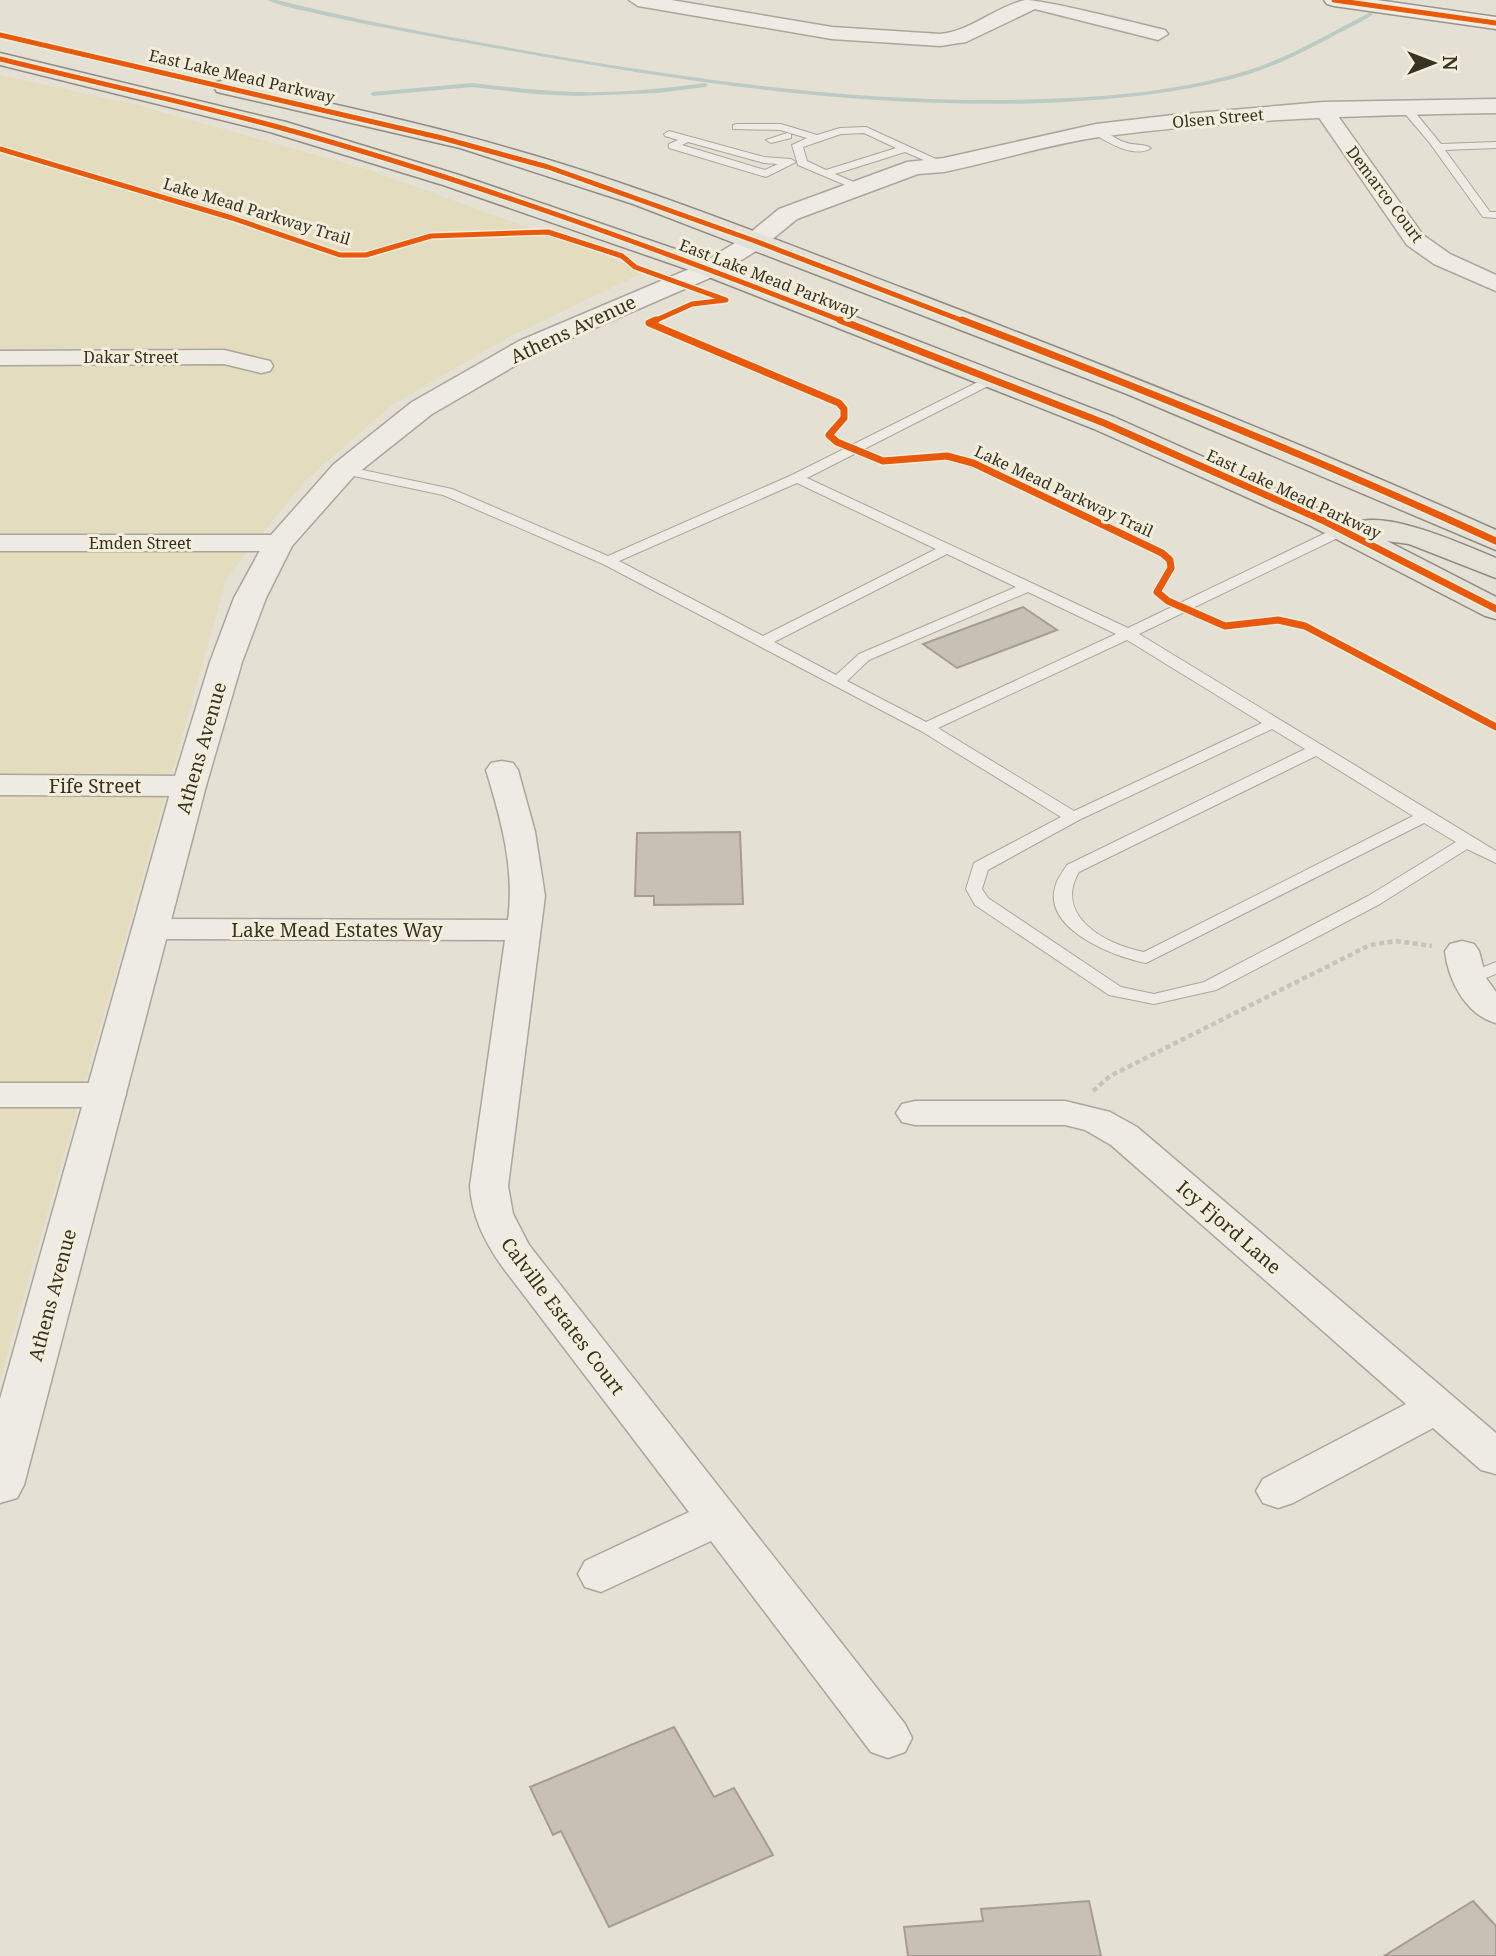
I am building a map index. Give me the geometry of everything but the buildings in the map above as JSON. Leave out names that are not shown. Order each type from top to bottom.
[{"type":"main road","name":"East Lake Mead Parkway","points":[[0,35],[442,138],[548,167],[992,379],[1104,423],[1343,530],[1496,609]]},
{"type":"main road","name":"East Lake Mead Parkway","points":[[0,59],[278,127],[451,180],[732,255],[1182,404],[1348,473],[1496,541]]},
{"type":"main road","points":[[1343,530],[1375,529],[1415,536],[1496,569]]},
{"type":"street","points":[[638,0],[832,33],[940,40],[958,38],[1036,2],[1158,34]]},
{"type":"street","points":[[708,12],[738,0]]},
{"type":"street","points":[[1335,0],[1494,18]]},
{"type":"street","points":[[1436,0],[1494,18]]},
{"type":"street","name":"Olsen Street","points":[[732,255],[788,214],[915,167],[944,166],[1020,146],[1096,131],[1323,109],[1496,106]]},
{"type":"street","name":"Demarco Court","points":[[1323,109],[1415,240],[1442,260],[1496,284]]},
{"type":"street","name":"Olsen Street","points":[[732,255],[814,225],[930,175],[944,166]]},
{"type":"street","name":"Athens Avenue","points":[[0,1485],[189,786],[226,662],[245,611],[279,543],[344,470],[422,408],[528,347],[732,255]]},
{"type":"street","name":"Dakar Street","points":[[0,358],[224,357],[261,366]]},
{"type":"street","name":"Emden Street","points":[[0,543],[279,543]]},
{"type":"street","name":"Calville Estates Court","points":[[502,770],[521,834],[527,864],[528,896],[489,1185],[498,1228],[515,1255],[888,1738]]},
{"type":"street","name":"Fife Street","points":[[0,785],[189,786]]},
{"type":"street","name":"Lake Mead Estates Way","points":[[150,929],[523,930]]},
{"type":"street","points":[[1475,966],[1475,993],[1496,1012]]},
{"type":"street","points":[[0,1095],[107,1095]]},
{"type":"street","name":"Icy Fjord Lane","points":[[915,1113],[1065,1113],[1097,1121],[1124,1136],[1496,1458]]},
{"type":"street","points":[[1278,1491],[1437,1407]]},
{"type":"street","points":[[601,1574],[717,1518]]},
{"type":"lane","points":[[1405,107],[1487,215],[1496,215]]},
{"type":"lane","points":[[737,127],[781,127],[792,135]]},
{"type":"lane","points":[[797,162],[797,145],[821,141],[840,131],[866,130],[944,166]]},
{"type":"lane","points":[[1096,131],[1124,146],[1146,148]]},
{"type":"lane","points":[[669,134],[740,141]]},
{"type":"lane","points":[[759,134],[792,135],[821,141]]},
{"type":"lane","points":[[771,141],[792,135]]},
{"type":"lane","points":[[718,136],[695,137],[673,146],[766,174],[797,162]]},
{"type":"lane","points":[[695,137],[764,160],[797,162],[857,187]]},
{"type":"lane","points":[[1438,147],[1496,145]]},
{"type":"lane","points":[[826,173],[863,158],[906,148]]},
{"type":"lane","points":[[608,561],[797,478],[992,379]]},
{"type":"lane","points":[[344,470],[447,492],[608,561],[926,728],[1073,817]]},
{"type":"lane","points":[[797,478],[1128,634],[1496,858]]},
{"type":"lane","points":[[926,728],[1343,530]]},
{"type":"lane","points":[[763,642],[947,549]]},
{"type":"lane","points":[[837,682],[864,657],[1028,587]]},
{"type":"lane","points":[[1273,723],[1073,817],[980,867],[974,889],[981,901],[1115,991],[1154,999],[1210,986],[1374,900],[1467,842]]},
{"type":"lane","points":[[1316,750],[1073,869],[1064,878],[1062,895],[1067,914],[1106,948],[1126,956],[1146,958],[1425,816]]},
{"type":"path","points":[[1065,1113],[1110,1076],[1370,945],[1396,941],[1475,966]]},
{"type":"sand","points":[[0,75],[133,104],[370,170],[647,271],[509,337],[392,405],[305,481],[227,577],[0,1381]]},
{"type":"waterway","points":[[270,0],[408,31],[715,82],[883,99],[996,102],[1090,99],[1152,92],[1243,74],[1276,62],[1371,14]]},
{"type":"waterway","points":[[373,94],[472,85],[578,94],[658,91],[705,85]]},
{"type":"cycle path","points":[[1334,0],[1496,23]]},
{"type":"cycle path","points":[[0,35],[442,138],[548,167],[755,241],[1182,404],[1348,473],[1496,541]]},
{"type":"cycle path","points":[[0,59],[278,127],[451,180],[710,269],[1104,423],[1322,520],[1496,609]]},
{"type":"cycle path","name":"Lake Mead Parkway Trail","points":[[0,149],[232,218],[340,255],[366,255],[431,236],[548,232],[622,256],[635,267],[726,300],[692,304],[649,323],[839,403],[844,409],[844,418],[829,435],[837,442],[883,461],[947,456],[973,463],[1162,553],[1170,560],[1171,568],[1157,592],[1168,601],[1225,626],[1278,620],[1305,626],[1496,727]]}]
